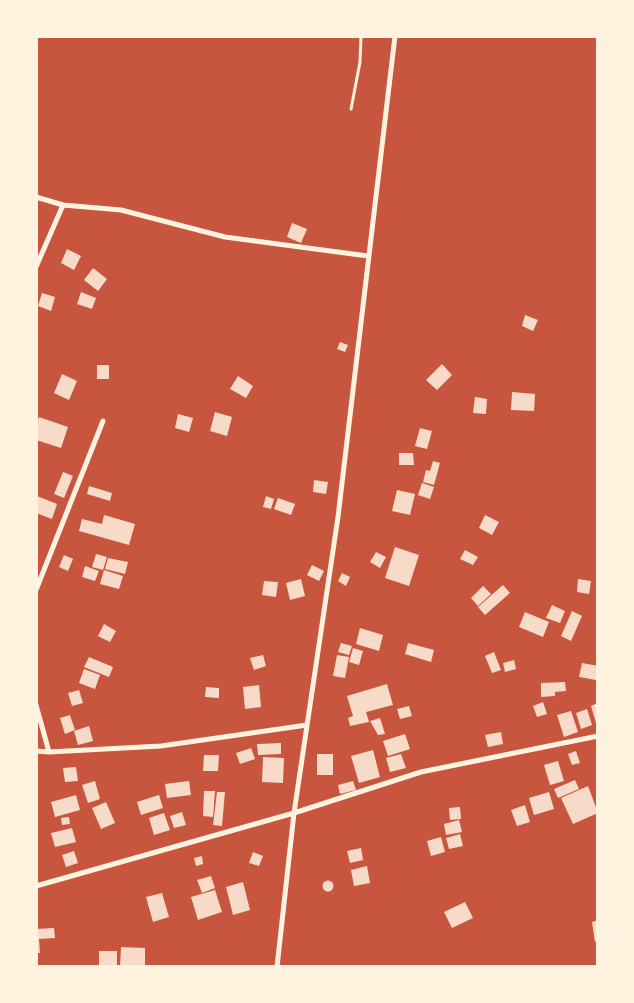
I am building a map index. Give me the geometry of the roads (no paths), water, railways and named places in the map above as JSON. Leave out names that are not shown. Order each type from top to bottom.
[{"type":"street","points":[[277,967],[294,813],[338,517],[395,36]]},
{"type":"street","points":[[36,197],[63,206],[121,210],[225,237],[368,256]]},
{"type":"street","points":[[36,266],[63,206]]},
{"type":"street","points":[[36,590],[103,421]]},
{"type":"street","points":[[36,705],[49,752]]},
{"type":"street","points":[[36,750],[49,752],[161,746],[307,725]]},
{"type":"street","points":[[36,886],[294,813],[422,772],[598,736]]}]
